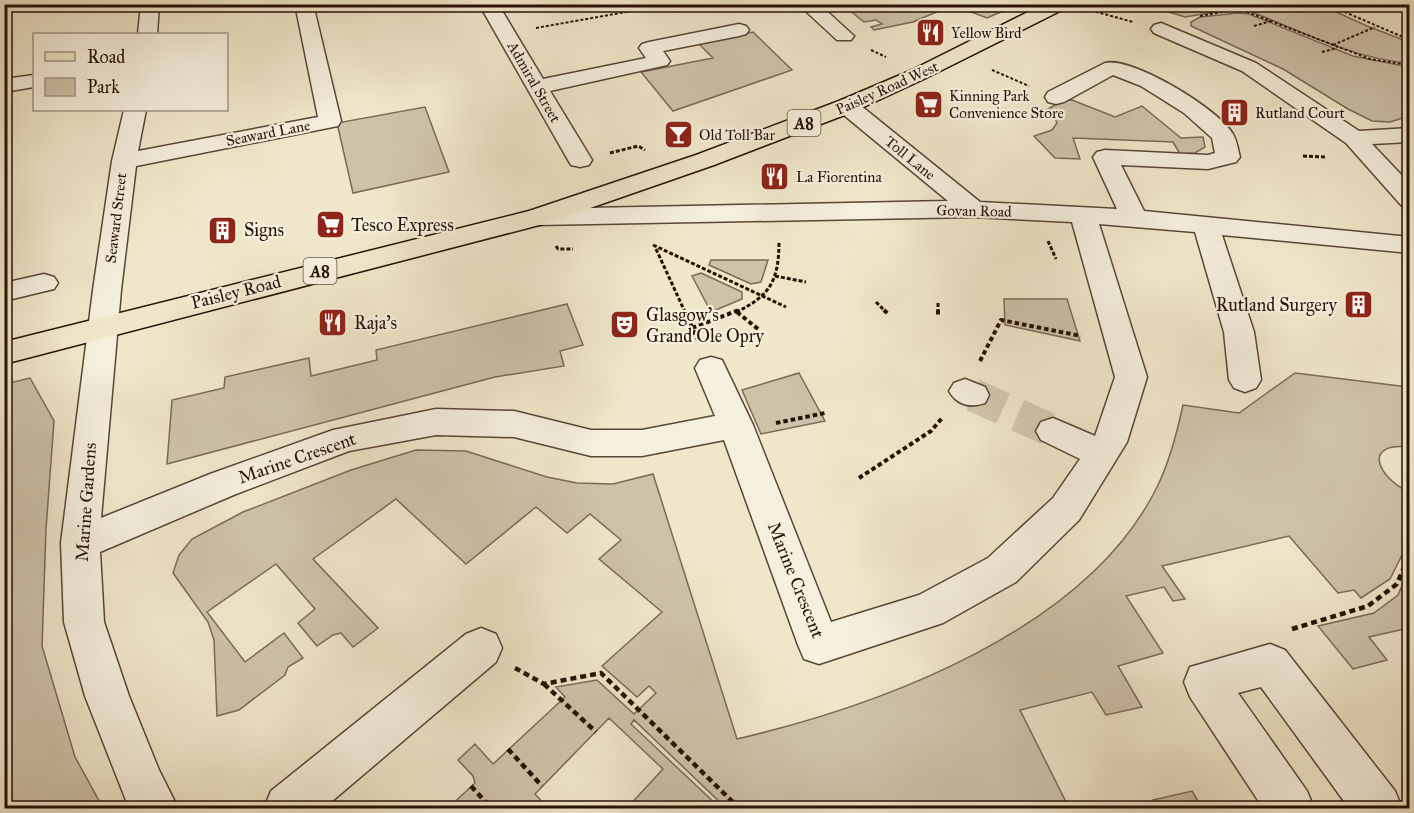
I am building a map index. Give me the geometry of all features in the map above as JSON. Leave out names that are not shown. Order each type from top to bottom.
[{"type":"main road","name":"Paisley Road West","points":[[538,217],[705,160],[847,106],[1071,6]]},
{"type":"main road","name":"Paisley Road","points":[[17,349],[538,217]]},
{"type":"street","points":[[148,33],[150,4]]},
{"type":"street","name":"Seaward Lane","points":[[124,161],[330,121],[304,4]]},
{"type":"street","name":"Admiral Street","points":[[488,4],[580,160]]},
{"type":"street","points":[[807,4],[844,36]]},
{"type":"street","points":[[1161,29],[1249,67],[1354,138],[1410,200]]},
{"type":"street","points":[[537,87],[660,61],[649,48],[739,30]]},
{"type":"street","points":[[1056,97],[1112,67],[1157,86],[1192,108],[1223,136],[1228,157],[1208,162],[1105,157],[1134,218]]},
{"type":"street","points":[[4,86],[33,81]]},
{"type":"street","name":"Toll Lane","points":[[847,106],[973,209]]},
{"type":"street","name":"Seaward Street","points":[[103,327],[124,161],[135,111]]},
{"type":"street","points":[[1354,138],[1410,135]]},
{"type":"street","name":"Govan Road","points":[[538,217],[973,209],[1134,218],[1410,245]]},
{"type":"street","name":"Marine Crescent","points":[[711,368],[737,428],[819,645],[929,610],[1002,570],[1066,509],[1110,442],[1131,377],[1083,215]]},
{"type":"street","points":[[1206,225],[1239,332],[1245,380]]},
{"type":"street","points":[[4,292],[44,284]]},
{"type":"street","name":"Marine Gardens","points":[[103,327],[80,543],[84,622],[107,696],[142,786],[154,808]]},
{"type":"street","name":"Marine Crescent","points":[[80,543],[223,484],[345,439],[436,422],[514,424],[591,443],[642,442],[737,428]]},
{"type":"street","points":[[1053,432],[1102,454]]},
{"type":"street","points":[[288,808],[481,648]]},
{"type":"street","points":[[1290,808],[1205,682],[1270,664],[1378,808]]},
{"type":"path","points":[[505,33],[667,7],[671,4]]},
{"type":"path","points":[[1071,6],[1161,29],[1183,23],[1197,16],[1268,4]]},
{"type":"path","points":[[1326,4],[1410,40]]},
{"type":"path","points":[[1241,9],[1370,59],[1410,65]]},
{"type":"path","points":[[1254,26],[1271,21]]},
{"type":"path","points":[[1333,45],[1376,27]]},
{"type":"path","points":[[844,36],[919,74]]},
{"type":"path","points":[[1322,52],[1338,48]]},
{"type":"path","points":[[958,55],[1056,97]]},
{"type":"path","points":[[538,217],[558,249],[579,248]]},
{"type":"path","points":[[644,245],[654,244],[692,328],[737,312],[761,296],[772,284]]},
{"type":"path","points":[[656,248],[786,307]]},
{"type":"path","points":[[775,276],[806,282]]},
{"type":"path","points":[[876,302],[888,314]]},
{"type":"path","points":[[938,303],[938,316]]},
{"type":"path","points":[[737,312],[758,329]]},
{"type":"path","points":[[737,428],[825,413]]},
{"type":"path","points":[[1270,664],[1266,636],[1368,606],[1397,584],[1410,553]]},
{"type":"path","points":[[481,648],[544,684],[596,732]]},
{"type":"path","points":[[544,684],[601,673],[739,808]]},
{"type":"path","points":[[508,749],[542,786]]},
{"type":"path","points":[[471,786],[491,808]]},
{"type":"green space","points":[[847,4],[1017,5],[987,18],[953,5],[913,22],[874,30],[871,27],[882,24],[876,20],[864,22],[843,5]]},
{"type":"green space","points":[[1163,4],[1257,5],[1185,17],[1156,8]]},
{"type":"green space","points":[[1277,4],[1321,5],[1409,42],[1409,63],[1368,56],[1349,50],[1252,12],[1252,10]]},
{"type":"green space","points":[[1249,14],[1353,56],[1409,67],[1409,116],[1390,122],[1372,121],[1283,69],[1191,26],[1191,22],[1200,17]]},
{"type":"green space","points":[[753,32],[792,70],[673,111],[641,72],[713,58],[698,43]]},
{"type":"green space","points":[[1072,100],[1115,117],[1142,106],[1181,138],[1203,137],[1205,147],[1195,153],[1180,154],[1173,142],[1073,138],[1080,159],[1055,158],[1034,136],[1052,130],[1057,123],[1053,115],[1046,110],[1062,101]]},
{"type":"green space","points":[[425,107],[449,172],[353,193],[337,123]]},
{"type":"green space","points":[[711,260],[768,260],[761,282],[751,284],[709,265]]},
{"type":"green space","points":[[701,273],[742,292],[742,299],[711,312],[692,276]]},
{"type":"green space","points":[[1004,299],[1067,299],[1080,341],[1005,325]]},
{"type":"green space","points":[[567,304],[583,345],[560,351],[564,366],[495,377],[167,464],[172,400],[224,388],[225,377],[309,358],[311,376],[377,360],[376,350]]},
{"type":"green space","points":[[799,373],[825,421],[761,434],[742,390]]},
{"type":"green space","points":[[1295,373],[1400,386],[1409,385],[1409,447],[1394,447],[1385,450],[1380,455],[1382,470],[1388,478],[1407,491],[1404,551],[1390,579],[1361,598],[1354,590],[1338,593],[1289,536],[1162,566],[1185,599],[1173,601],[1164,587],[1126,596],[1163,653],[1118,666],[1142,707],[1106,715],[1092,692],[1020,710],[1069,808],[726,808],[634,720],[631,724],[720,808],[627,808],[663,769],[609,718],[535,794],[548,808],[448,808],[475,783],[473,776],[458,760],[475,744],[493,764],[565,697],[556,687],[597,680],[634,714],[656,693],[649,686],[637,697],[602,666],[662,612],[599,559],[621,540],[590,514],[567,533],[536,507],[466,564],[396,499],[313,559],[378,628],[353,647],[341,633],[333,635],[317,646],[298,623],[315,609],[276,564],[207,612],[245,662],[284,633],[303,658],[288,667],[285,675],[239,710],[217,716],[214,640],[208,622],[173,573],[179,555],[192,539],[243,512],[351,470],[416,450],[466,451],[547,477],[577,483],[613,484],[653,474],[737,739],[854,705],[915,682],[975,654],[1032,621],[1082,582],[1125,537],[1162,477],[1173,447],[1183,405],[1239,413]]},
{"type":"green space","points":[[30,378],[54,421],[46,529],[42,646],[75,757],[103,808],[5,808],[5,384]]},
{"type":"green space","points":[[1409,569],[1409,628],[1369,637],[1387,660],[1353,669],[1318,626],[1374,613],[1398,595]]},
{"type":"green space","points":[[1192,791],[1202,808],[1158,808],[1153,800]]},
{"type":"tunnel","points":[[973,395],[1053,431]]},
{"type":"place","name":"Yellow Bird","points":[[930,33]]},
{"type":"place","name":"Kinning Park Convenience Store","points":[[928,105]]},
{"type":"place","name":"Rutland Court","points":[[1234,113]]},
{"type":"place","name":"Old Toll Bar","points":[[678,135]]},
{"type":"place","name":"La Fiorentina","points":[[775,177]]},
{"type":"place","name":"Tesco Express","points":[[330,225]]},
{"type":"place","name":"Signs","points":[[223,230]]},
{"type":"place","name":"Rutland Surgery","points":[[1358,305]]},
{"type":"place","name":"Raja's","points":[[333,323]]},
{"type":"place","name":"Glasgow's Grand Ole Opry","points":[[625,325]]}]
